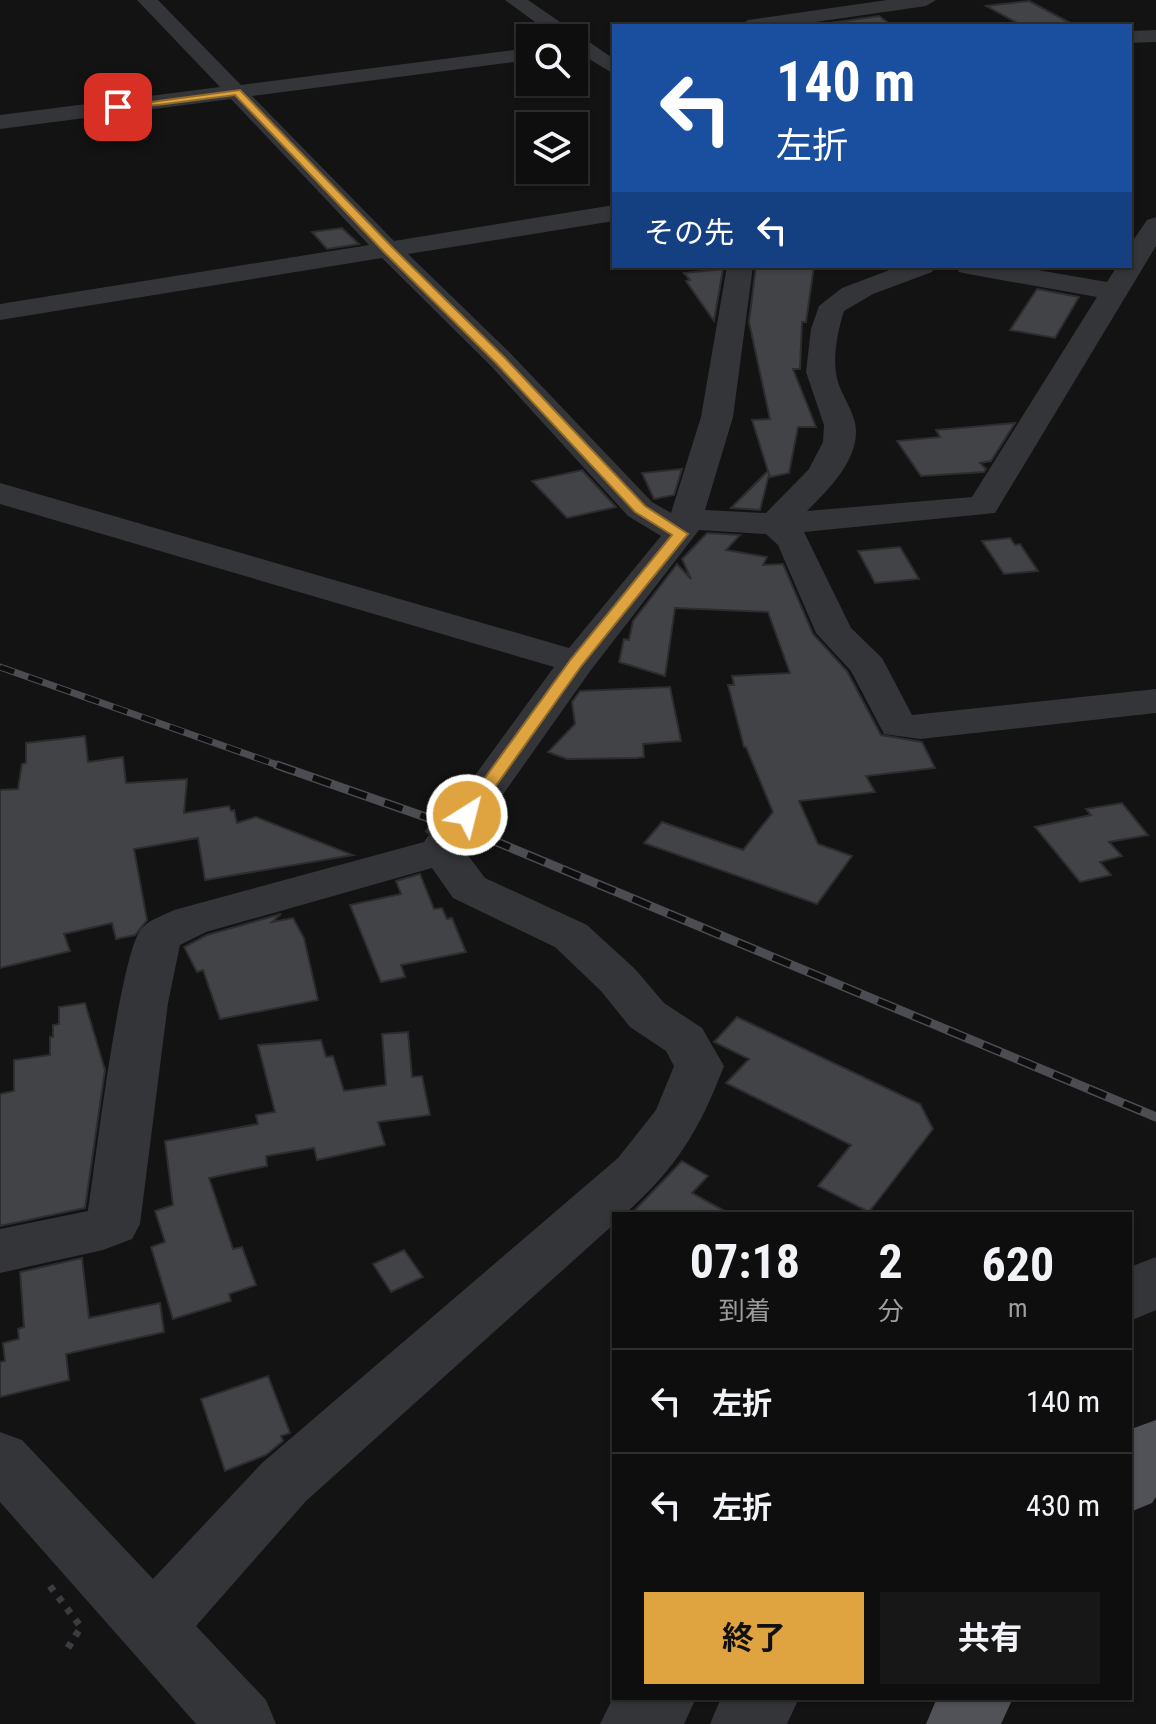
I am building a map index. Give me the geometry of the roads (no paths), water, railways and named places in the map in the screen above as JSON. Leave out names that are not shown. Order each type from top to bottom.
[{"type":"main road","points":[[1132,1481],[1156,1447]]},
{"type":"main road","points":[[960,1724],[978,1700]]},
{"type":"street","points":[[147,0],[388,249],[501,360],[640,509],[684,527],[775,524],[983,506],[1124,274],[1007,268]]},
{"type":"street","points":[[515,0],[548,24]]},
{"type":"street","points":[[762,24],[926,0]]},
{"type":"street","points":[[1132,37],[1156,36]]},
{"type":"street","points":[[588,43],[612,43]]},
{"type":"street","points":[[588,51],[612,67]]},
{"type":"street","points":[[0,122],[516,56]]},
{"type":"street","points":[[0,312],[612,213]]},
{"type":"street","points":[[1132,256],[1145,228]]},
{"type":"street","points":[[0,1251],[113,1224],[144,1003],[159,937],[190,921],[451,837],[577,662],[684,527],[717,417],[740,268]]},
{"type":"street","points":[[775,524],[830,466],[840,440],[839,413],[822,377],[827,315],[834,304],[918,268]]},
{"type":"street","points":[[0,493],[577,662]]},
{"type":"street","points":[[775,524],[793,540],[835,633],[868,666],[898,726],[920,727],[1156,701]]},
{"type":"street","points":[[154,1625],[284,1482],[637,1172],[678,1118],[699,1066],[685,1040],[647,1015],[618,980],[571,936],[469,888],[451,837]]},
{"type":"street","points":[[1132,1297],[1156,1279]]},
{"type":"street","points":[[0,1459],[242,1724]]},
{"type":"street","points":[[634,1724],[660,1700]]},
{"type":"street","points":[[744,1724],[763,1700]]},
{"type":"tunnel","points":[[443,846],[467,815]]},
{"type":"railway","points":[[0,667],[283,767]]},
{"type":"railway","points":[[277,765],[497,842],[1156,1117]]}]
